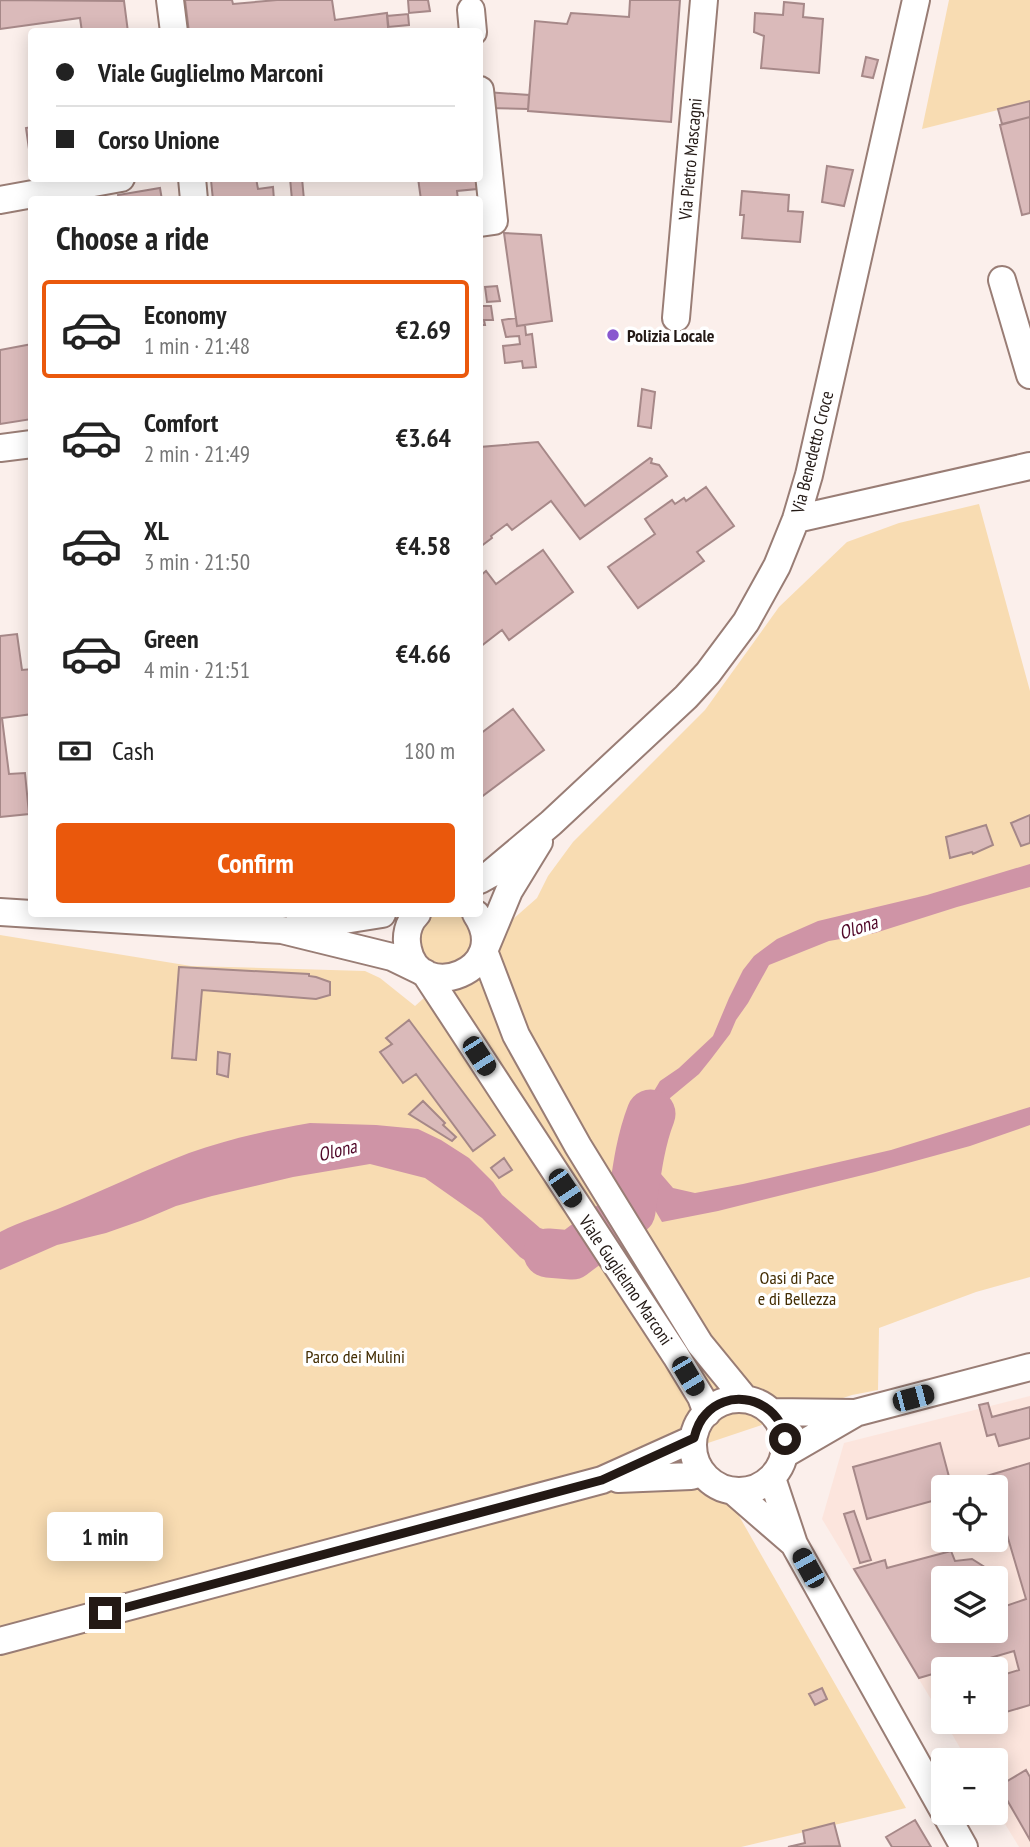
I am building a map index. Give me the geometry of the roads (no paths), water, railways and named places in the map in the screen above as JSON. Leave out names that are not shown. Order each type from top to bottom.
[{"type":"street","points":[[170,0],[174,28]]},
{"type":"street","name":"Via Pietro Mascagni","points":[[676,318],[704,0]]},
{"type":"street","name":"Via Benedetto Croce","points":[[483,878],[551,823],[687,697],[728,648],[777,566],[796,519],[809,475],[916,0]]},
{"type":"street","points":[[483,147],[487,222]]},
{"type":"street","points":[[0,200],[99,182]]},
{"type":"street","points":[[1002,280],[1030,375]]},
{"type":"street","points":[[0,448],[28,444]]},
{"type":"street","points":[[796,519],[1030,466]]},
{"type":"street","name":"Via Benedetto Croce","points":[[484,950],[509,891],[551,823]]},
{"type":"street","points":[[0,912],[28,913]]},
{"type":"street","points":[[120,917],[282,930],[418,965],[438,978],[452,978],[464,972],[477,963],[484,950]]},
{"type":"street","points":[[282,930],[359,917]]},
{"type":"street","name":"Viale Guglielmo Marconi","points":[[379,917],[418,965],[676,1356],[701,1397],[706,1413]]},
{"type":"street","points":[[414,917],[406,937],[408,951],[418,965]]},
{"type":"street","name":"Viale Guglielmo Marconi","points":[[478,917],[485,937],[484,950],[516,1035],[578,1146],[700,1344],[745,1399],[760,1403],[771,1412]]},
{"type":"street","points":[[771,1412],[855,1413],[1030,1367]]},
{"type":"street","points":[[745,1399],[731,1399],[706,1413],[694,1438],[696,1463],[711,1482],[733,1492],[794,1544]]},
{"type":"street","points":[[733,1492],[748,1491],[761,1486],[772,1478],[780,1467],[785,1454],[785,1439],[781,1424],[771,1412]]},
{"type":"street","points":[[785,1454],[855,1413]]},
{"type":"street","points":[[0,1641],[602,1480],[694,1438]]},
{"type":"street","points":[[602,1480],[691,1476],[702,1473]]},
{"type":"street","points":[[772,1478],[794,1544],[931,1788]]},
{"type":"street","points":[[952,1825],[964,1847]]},
{"type":"water","points":[[1030,864],[1030,887],[875,933],[829,941],[769,965],[730,1034],[699,1074],[670,1098],[656,1128],[654,1142],[661,1174],[673,1188],[695,1193],[891,1150],[1030,1107],[1030,1125],[970,1146],[875,1172],[662,1222],[631,1165],[631,1144],[639,1116],[660,1081],[679,1068],[713,1036],[743,970],[754,956],[777,939],[818,921],[927,895]]},
{"type":"water","points":[[310,1123],[418,1129],[441,1140],[469,1158],[502,1195],[540,1228],[552,1232],[565,1231],[577,1223],[600,1264],[561,1275],[541,1271],[520,1257],[482,1218],[425,1178],[370,1164],[293,1177],[176,1206],[106,1233],[57,1245],[0,1270],[0,1232],[8,1228],[189,1153],[249,1135]]},
{"type":"waterway","name":"Olona","points":[[548,1253],[572,1255],[631,1211],[641,1150],[651,1114]]},
{"type":"place","name":"Polizia Locale","points":[[613,335]]},
{"type":"park label","name":"Oasi di Pace e di Bellezza","points":[[797,1287]]},
{"type":"park label","name":"Parco dei Mulini","points":[[355,1356]]}]
